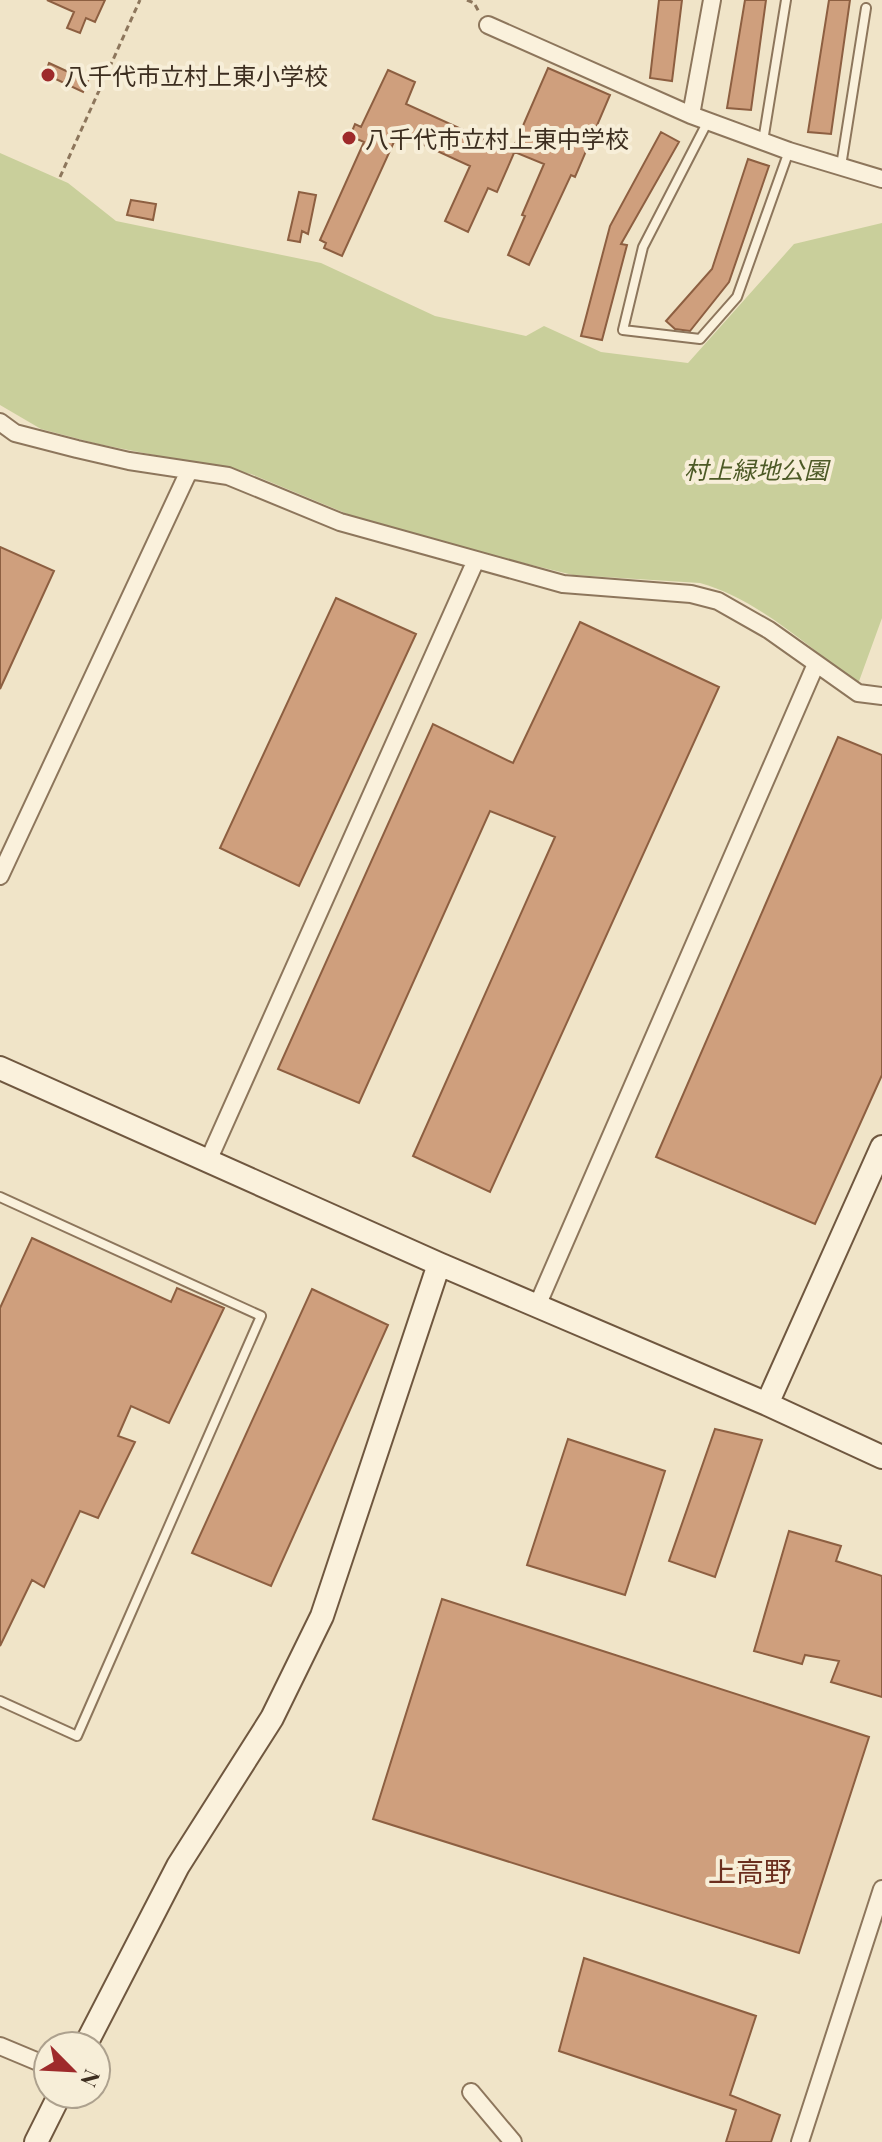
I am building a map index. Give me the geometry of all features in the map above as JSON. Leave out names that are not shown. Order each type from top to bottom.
[{"type":"street","points":[[691,115],[712,0]]},
{"type":"street","points":[[488,25],[691,115],[789,151],[882,179]]},
{"type":"street","points":[[0,422],[15,433],[129,461],[228,476],[340,522],[563,584],[691,594],[718,601],[769,630],[858,693],[882,696]]},
{"type":"street","points":[[0,876],[189,471]]},
{"type":"street","points":[[208,1161],[476,560]]},
{"type":"street","points":[[537,1306],[816,664]]},
{"type":"street","points":[[0,1068],[882,1457]]},
{"type":"street","points":[[767,1404],[882,1147]]},
{"type":"street","points":[[93,2030],[178,1866],[272,1718],[322,1616],[439,1264]]},
{"type":"street","points":[[800,2142],[882,1889]]},
{"type":"street","points":[[0,2046],[32,2059]]},
{"type":"street","points":[[471,2092],[513,2142]]},
{"type":"street","points":[[36,2142],[52,2110]]},
{"type":"lane","points":[[763,142],[786,0]]},
{"type":"lane","points":[[841,167],[866,8]]},
{"type":"lane","points":[[708,121],[643,247],[623,330],[700,339],[737,297],[789,151]]},
{"type":"lane","points":[[0,1197],[261,1316],[77,1736],[0,1701]]},
{"type":"path","points":[[60,177],[140,0]]},
{"type":"green space","name":"村上緑地公園","points":[[0,153],[68,183],[116,221],[321,263],[435,316],[526,336],[544,326],[601,352],[688,363],[794,244],[882,223],[882,618],[858,684],[763,612],[721,590],[700,583],[573,575],[386,530],[251,474],[98,444],[41,429],[0,405]]},
{"type":"building","points":[[47,0],[105,0],[95,22],[86,18],[80,33],[67,28],[74,12]]},
{"type":"building","points":[[659,0],[682,0],[672,81],[650,78]]},
{"type":"building","points":[[745,0],[766,0],[751,110],[727,108]]},
{"type":"building","points":[[829,0],[850,0],[831,134],[808,132]]},
{"type":"building","points":[[49,63],[88,81],[83,92],[45,74]]},
{"type":"building","points":[[548,68],[610,95],[575,177],[571,175],[529,265],[508,255],[544,164],[512,151]]},
{"type":"building","points":[[388,70],[415,82],[406,104],[514,153],[497,192],[488,188],[468,232],[445,221],[470,166],[398,133],[342,256],[324,248],[326,243],[320,240],[364,142],[350,136],[355,124],[361,127]]},
{"type":"building","points":[[661,132],[679,142],[621,244],[627,245],[602,340],[581,336],[610,226]]},
{"type":"building","points":[[748,159],[769,166],[729,282],[690,331],[675,329],[666,321],[712,269]]},
{"type":"building","points":[[299,192],[316,195],[308,234],[302,231],[300,242],[288,240]]},
{"type":"building","points":[[131,200],[156,204],[153,220],[127,215]]},
{"type":"building","points":[[0,547],[54,571],[0,689]]},
{"type":"building","points":[[336,598],[416,634],[299,886],[220,848]]},
{"type":"building","points":[[580,622],[719,687],[490,1192],[413,1156],[555,837],[490,811],[359,1103],[278,1069],[433,724],[513,763]]},
{"type":"building","points":[[838,737],[882,755],[882,1075],[815,1224],[656,1157]]},
{"type":"building","points":[[32,1238],[171,1302],[177,1288],[224,1308],[169,1423],[131,1406],[118,1436],[135,1442],[98,1518],[80,1511],[44,1587],[32,1580],[0,1646],[0,1308]]},
{"type":"building","points":[[312,1289],[388,1325],[271,1586],[192,1553]]},
{"type":"building","points":[[715,1429],[762,1440],[715,1577],[669,1561]]},
{"type":"building","points":[[568,1439],[665,1471],[625,1595],[527,1565]]},
{"type":"building","points":[[789,1531],[841,1546],[836,1561],[882,1576],[882,1697],[831,1682],[839,1661],[805,1655],[802,1664],[754,1651]]},
{"type":"building","points":[[442,1599],[869,1737],[799,1953],[373,1819]]},
{"type":"building","points":[[584,1958],[756,2016],[730,2095],[780,2115],[771,2142],[726,2142],[736,2110],[559,2051]]},
{"type":"place","name":"八千代市立村上東小学校","points":[[48,75]]},
{"type":"place","name":"八千代市立村上東中学校","points":[[349,138]]},
{"type":"district","name":"上高野","points":[[750,1870]]}]
